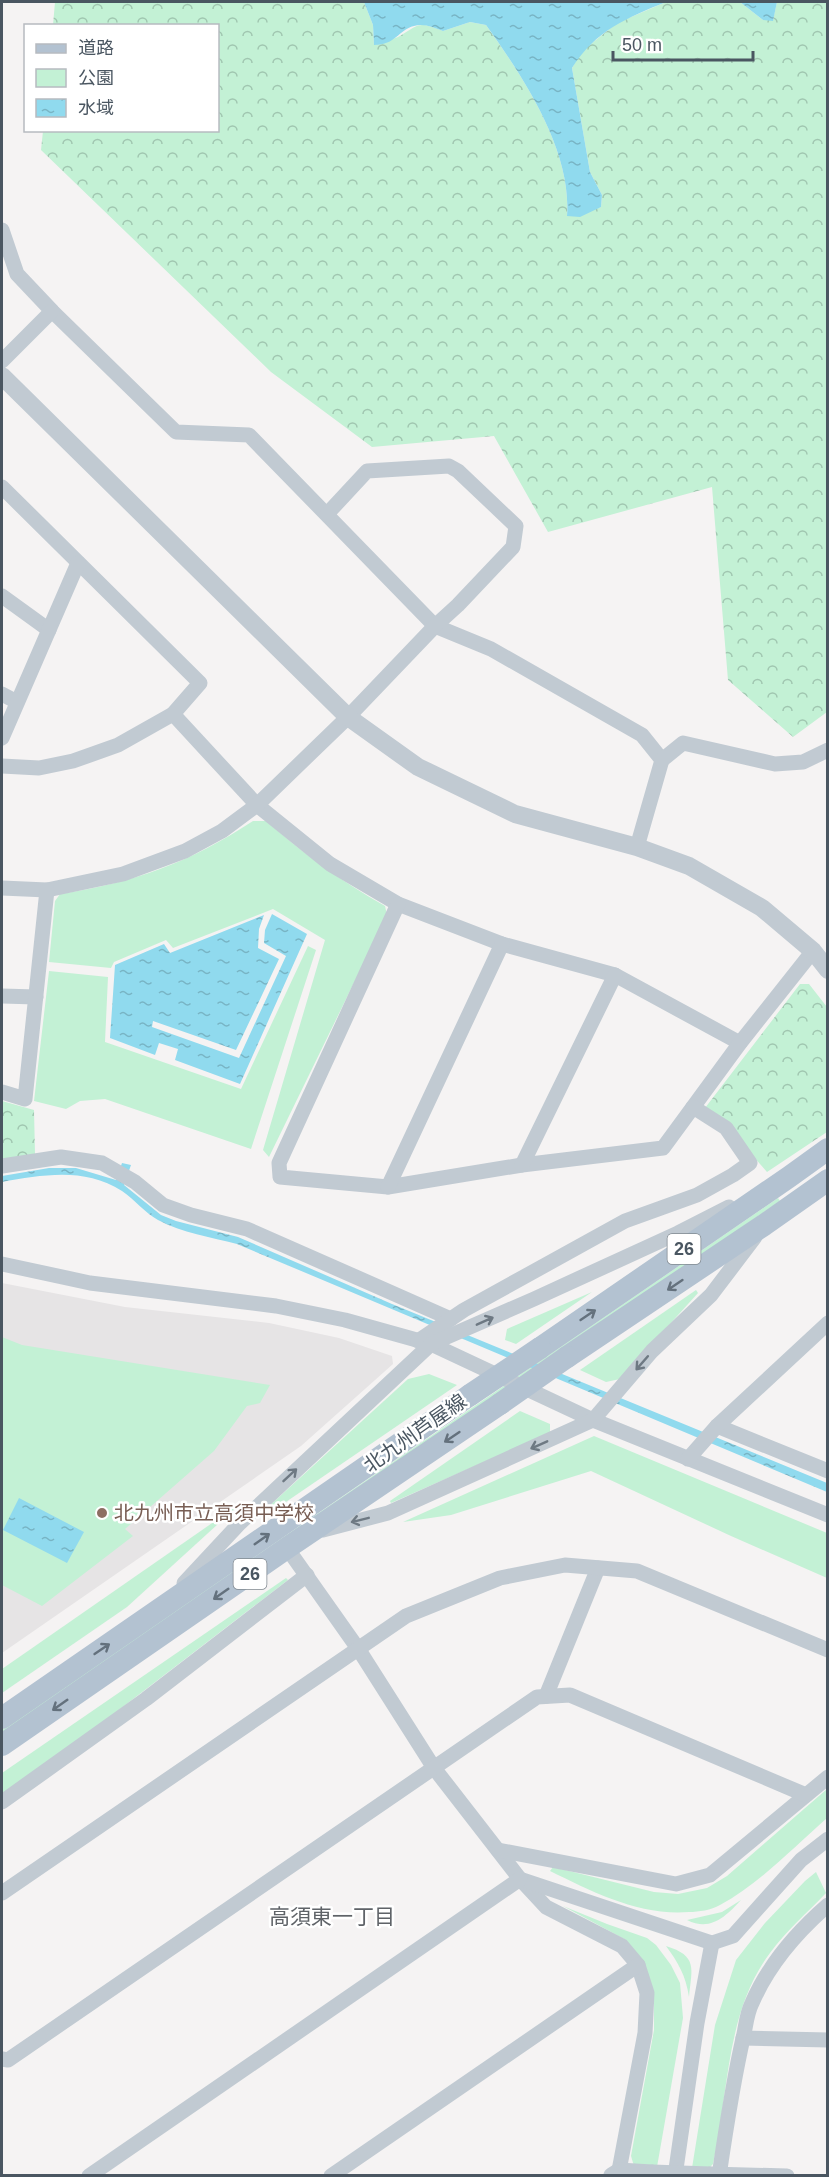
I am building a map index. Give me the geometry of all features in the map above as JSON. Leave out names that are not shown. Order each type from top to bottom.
[{"type":"main road","name":"北九州芦屋線","points":[[2,1718],[828,1149]]},
{"type":"main road","name":"北九州芦屋線","points":[[2,1745],[828,1180]]},
{"type":"street","points":[[2,230],[17,274],[176,432],[249,435],[435,626],[491,648],[642,735],[662,760]]},
{"type":"street","points":[[2,361],[52,311]]},
{"type":"street","points":[[2,376],[348,717],[418,767],[515,814],[637,847],[689,866],[762,908],[813,951],[828,970]]},
{"type":"street","points":[[2,888],[47,890],[123,874],[185,851],[222,831],[257,805],[348,717],[458,605],[513,547],[516,526],[458,471],[449,466],[367,471],[327,514]]},
{"type":"street","points":[[2,487],[200,683],[173,714],[118,745],[73,761],[39,768],[2,766]]},
{"type":"street","points":[[2,738],[78,563]]},
{"type":"street","points":[[2,596],[49,630]]},
{"type":"street","points":[[2,694],[17,702]]},
{"type":"street","points":[[173,714],[257,805],[330,864],[398,904],[502,944],[615,975],[740,1043]]},
{"type":"street","points":[[637,847],[662,760],[683,743],[774,764],[803,762],[828,750]]},
{"type":"street","points":[[2,1092],[25,1099],[47,890]]},
{"type":"street","points":[[398,904],[279,1163],[280,1177],[388,1187],[522,1165],[663,1148],[740,1043],[813,951]]},
{"type":"street","points":[[388,1187],[502,944]]},
{"type":"street","points":[[522,1165],[615,975]]},
{"type":"street","points":[[2,996],[36,997]]},
{"type":"street","points":[[162,1608],[240,1522],[451,1319],[625,1221],[697,1195],[750,1163],[726,1128],[693,1107]]},
{"type":"street","points":[[2,1166],[61,1157],[102,1163],[135,1182],[163,1205],[191,1215],[247,1229],[451,1319]]},
{"type":"street","points":[[425,1342],[678,1233],[789,1177]]},
{"type":"street","points":[[312,1533],[388,1513],[592,1420],[652,1351],[711,1295],[764,1225]]},
{"type":"street","points":[[2,1264],[129,1289],[276,1306],[345,1320],[425,1342],[592,1420],[828,1515]]},
{"type":"street","points":[[688,1459],[717,1426],[828,1323]]},
{"type":"street","points":[[717,1426],[828,1471]]},
{"type":"street","points":[[287,1548],[359,1650],[434,1768],[520,1879],[546,1907],[622,1946],[638,1965],[647,1993],[645,2032],[616,2174],[652,2172],[787,2175]]},
{"type":"street","points":[[2,1893],[406,1616],[500,1578],[565,1565],[637,1571],[828,1650]]},
{"type":"street","points":[[546,1696],[598,1568]]},
{"type":"street","points":[[2,1802],[146,1699],[307,1575]]},
{"type":"street","points":[[2,2059],[8,2060],[537,1697],[570,1695],[806,1795]]},
{"type":"street","points":[[498,1850],[676,1884],[710,1875],[828,1777]]},
{"type":"street","points":[[520,1879],[712,1943],[733,1936],[801,1860],[828,1839]]},
{"type":"street","points":[[89,2175],[520,1879]]},
{"type":"street","points":[[716,2174],[750,2006],[763,1979],[796,1937],[828,1905]]},
{"type":"street","points":[[675,2175],[697,2023],[712,1943]]},
{"type":"street","points":[[331,2175],[638,1965]]},
{"type":"street","points":[[743,2038],[828,2040]]},
{"type":"shaded area","name":"北九州市立高須中学校","points":[[2,1283],[125,1307],[269,1323],[339,1338],[392,1356],[393,1364],[301,1446],[2,1653]]},
{"type":"green space","points":[[55,2],[364,2],[373,25],[374,45],[398,37],[419,25],[443,31],[470,22],[486,25],[529,91],[553,140],[562,166],[567,216],[601,207],[602,195],[590,172],[572,68],[582,51],[617,23],[666,2],[740,2],[763,20],[773,20],[777,2],[827,2],[827,712],[793,737],[728,680],[712,487],[548,532],[494,436],[372,447],[271,372],[41,150],[43,132],[219,132],[219,24],[53,24]]},
{"type":"green space","points":[[253,821],[266,821],[323,867],[385,906],[387,915],[269,1157],[263,1150],[325,940],[273,909],[173,948],[166,940],[114,962],[111,968],[49,962],[55,901],[60,894],[113,883],[161,869],[229,836]]},
{"type":"green space","points":[[308,946],[316,950],[251,1149],[105,1099],[80,1101],[66,1109],[34,1101],[49,971],[108,977],[105,1042],[241,1089]]},
{"type":"green space","points":[[800,984],[809,984],[827,1007],[827,1132],[767,1172],[705,1108]]},
{"type":"green space","points":[[2,1101],[34,1110],[35,1154],[2,1160]]},
{"type":"green space","points":[[778,1198],[780,1201],[2,1735],[2,1730]]},
{"type":"green space","points":[[696,1290],[698,1293],[620,1379],[606,1382],[580,1370]]},
{"type":"green space","points":[[592,1292],[516,1344],[505,1340],[507,1329]]},
{"type":"green space","points":[[2,1337],[22,1345],[270,1385],[260,1403],[247,1406],[214,1451],[125,1529],[133,1536],[42,1606],[2,1585]]},
{"type":"green space","points":[[429,1374],[457,1385],[280,1506],[268,1510],[267,1508],[408,1379]]},
{"type":"green space","points":[[520,1411],[550,1424],[550,1433],[391,1503],[390,1501]]},
{"type":"green space","points":[[594,1436],[827,1533],[827,1578],[591,1471],[451,1515],[403,1522]]},
{"type":"green space","points":[[241,1503],[127,1607],[2,1693],[2,1669]]},
{"type":"green space","points":[[286,1578],[288,1580],[98,1726],[2,1796],[2,1773]]},
{"type":"green space","points":[[827,1789],[827,1818],[749,1887],[709,1909],[670,1912],[634,1906],[600,1894],[550,1871],[553,1867],[654,1892],[678,1894],[707,1888],[727,1876]]},
{"type":"green space","points":[[816,1872],[826,1893],[776,1945],[755,1976],[744,2001],[736,2028],[713,2164],[710,2167],[692,2168],[715,2025],[736,1960],[765,1923]]},
{"type":"green space","points":[[741,1900],[717,1921],[703,1924],[687,1920],[722,1912]]},
{"type":"green space","points":[[563,1906],[647,1938],[656,1945],[671,1965],[680,1983],[683,2018],[657,2167],[634,2166],[631,2156],[654,2030],[654,1993],[626,1940]]},
{"type":"green space","points":[[666,1946],[684,1954],[691,1964],[689,1997],[681,1970]]},
{"type":"water","points":[[364,2],[666,2],[613,27],[591,44],[572,68],[590,172],[602,195],[601,207],[580,217],[567,216],[562,166],[553,140],[529,91],[486,25],[470,22],[443,31],[418,25],[409,28],[387,43],[374,45],[373,25]]},
{"type":"water","points":[[740,2],[777,2],[773,21],[763,20]]},
{"type":"water","points":[[272,914],[307,934],[240,1084],[175,1060],[178,1049],[159,1043],[155,1055],[110,1038],[115,965],[164,944],[170,953],[264,915],[259,929],[258,948],[279,959],[236,1050],[153,1021],[152,1027],[239,1058],[286,956],[264,943],[265,930]]},
{"type":"water","points":[[122,1163],[131,1165],[124,1185],[161,1215],[238,1237],[392,1304],[827,1483],[827,1492],[237,1244],[167,1224],[149,1214],[122,1191],[108,1183],[93,1178],[63,1175],[2,1182],[2,1176],[49,1168],[76,1168],[116,1180]]},
{"type":"water","points":[[19,1498],[84,1532],[67,1563],[3,1530]]},
{"type":"place","name":"北九州市立高須中学校","points":[[102,1513]]},
{"type":"district","name":"高須東一丁目","points":[[332,1917]]}]
